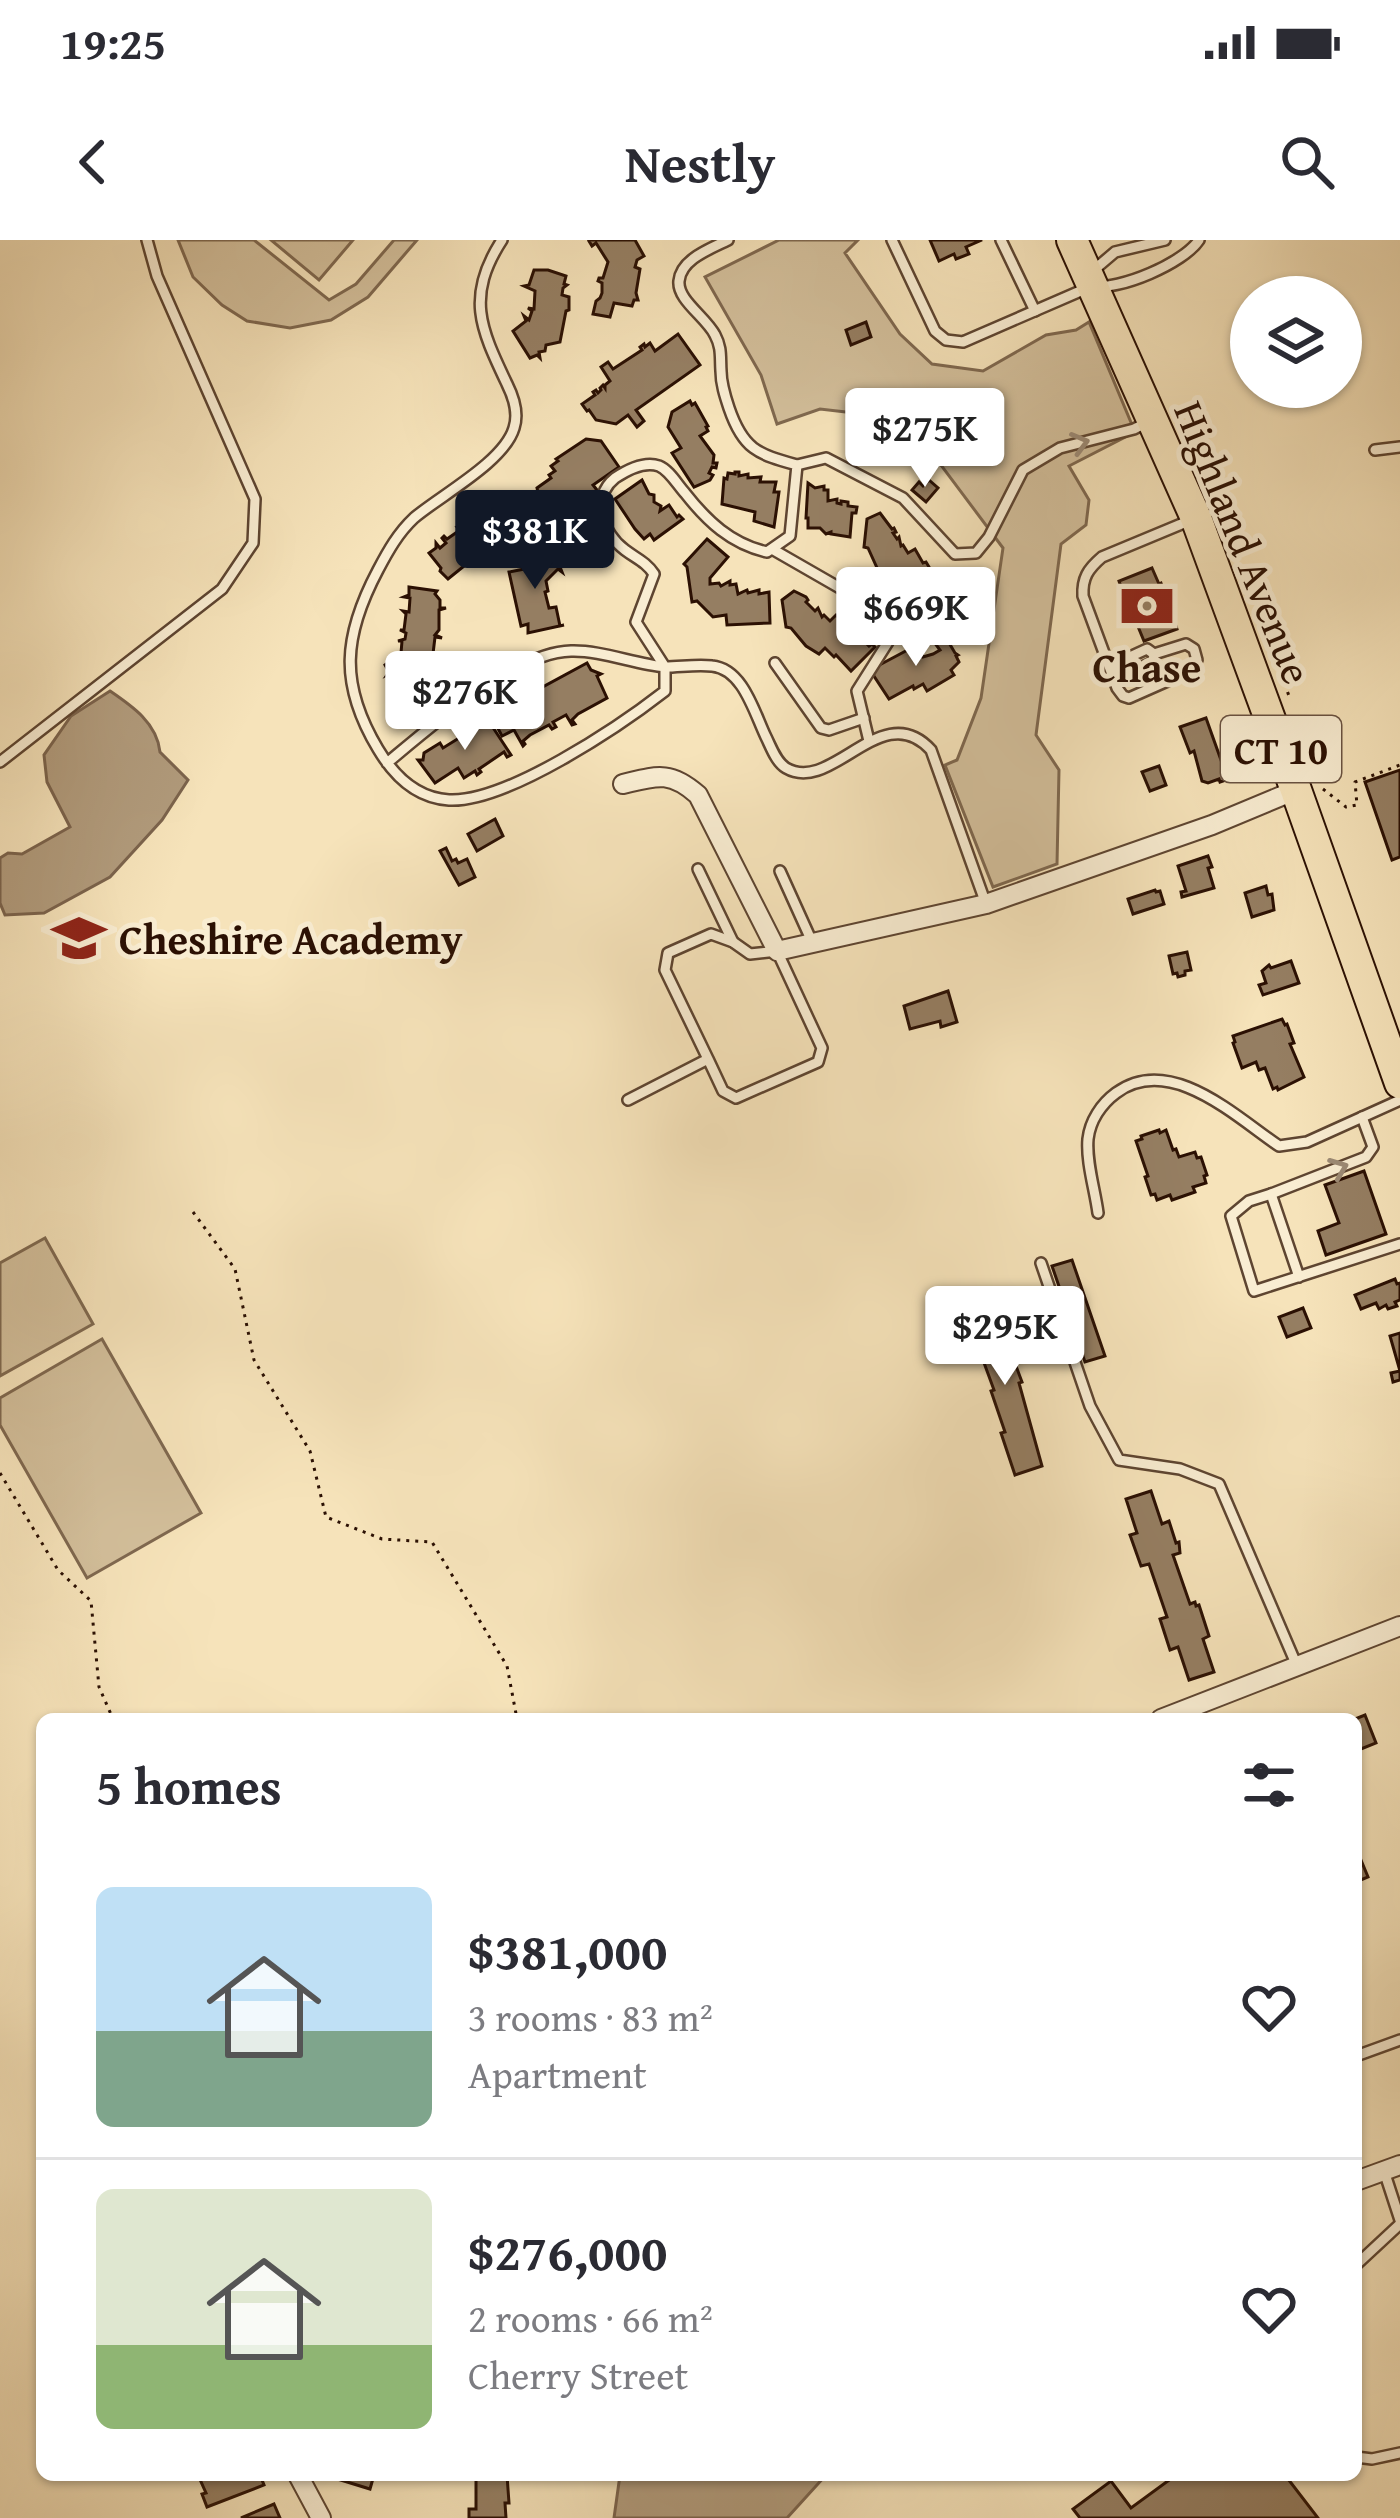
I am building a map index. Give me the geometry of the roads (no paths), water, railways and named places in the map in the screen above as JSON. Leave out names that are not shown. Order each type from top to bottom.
[{"type":"highway","name":"Highland Avenue","points":[[1072,240],[1196,518],[1309,789],[1400,1083]]},
{"type":"street","points":[[623,784],[660,775],[684,782],[698,795],[777,951],[986,904],[1309,789]]},
{"type":"street","points":[[1176,1713],[1400,1626]]},
{"type":"street","points":[[1362,2179],[1392,2168]]},
{"type":"street","points":[[301,2481],[321,2518]]},
{"type":"lane","points":[[0,762],[222,589],[253,543],[255,499],[157,276],[147,240]]},
{"type":"lane","points":[[502,240],[485,274],[479,302],[484,334],[512,394],[517,414],[514,433],[469,478],[413,519],[394,541],[360,604],[349,668],[353,698],[366,729],[401,781],[424,794],[449,800],[480,797],[530,776],[630,718],[665,691],[665,667],[635,622],[654,574],[647,563],[622,548],[601,513],[601,497],[613,480],[647,464],[664,467],[725,536],[767,552],[790,536],[797,465]]},
{"type":"lane","points":[[728,240],[684,266],[678,283],[683,298],[714,332],[722,352],[724,393],[748,447],[797,465],[826,458],[903,498],[955,554],[976,554],[1023,470],[1060,448],[1152,420]]},
{"type":"lane","points":[[892,240],[935,331],[946,340],[962,342],[1091,286],[1104,288],[1132,280],[1191,252],[1199,240]]},
{"type":"lane","points":[[1000,240],[1035,311]]},
{"type":"lane","points":[[1091,286],[1096,266],[1104,258],[1128,247],[1165,240]]},
{"type":"lane","points":[[1375,450],[1400,447]]},
{"type":"lane","points":[[1116,670],[1124,660],[1148,650],[1154,654],[1186,644],[1197,660],[1190,671],[1130,698],[1123,696],[1083,596],[1082,580],[1102,557],[1196,518]]},
{"type":"lane","points":[[772,549],[884,617],[888,641],[857,691],[869,741]]},
{"type":"lane","points":[[387,763],[477,693],[542,656],[574,651],[665,667],[712,665],[728,670],[740,683],[775,755],[787,769],[806,772],[826,767],[869,741],[897,733],[920,738],[932,750],[986,904]]},
{"type":"lane","points":[[775,663],[821,728],[829,730],[864,718]]},
{"type":"lane","points":[[698,869],[733,942]]},
{"type":"lane","points":[[781,871],[813,944]]},
{"type":"lane","points":[[712,934],[750,954],[777,951],[822,1048],[818,1062],[736,1098],[723,1090],[664,970],[668,953],[712,934]]},
{"type":"lane","points":[[628,1100],[708,1059]]},
{"type":"lane","points":[[1098,1213],[1088,1142],[1092,1121],[1104,1103],[1135,1083],[1167,1081],[1200,1090],[1279,1146],[1307,1142],[1400,1100]]},
{"type":"lane","points":[[1362,1117],[1373,1147],[1366,1157],[1250,1201],[1231,1216],[1254,1291],[1400,1244]]},
{"type":"lane","points":[[1271,1194],[1299,1277]]},
{"type":"lane","points":[[1041,1263],[1090,1406],[1119,1460],[1180,1468],[1220,1484],[1297,1666]]},
{"type":"lane","points":[[1362,2054],[1400,2040]]},
{"type":"lane","points":[[1362,2259],[1400,2222],[1392,2168]]},
{"type":"lane","points":[[1362,2458],[1400,2452]]},
{"type":"place","name":"Chase","points":[[1147,606]]},
{"type":"place","name":"Cheshire Academy","points":[[79,938]]}]
